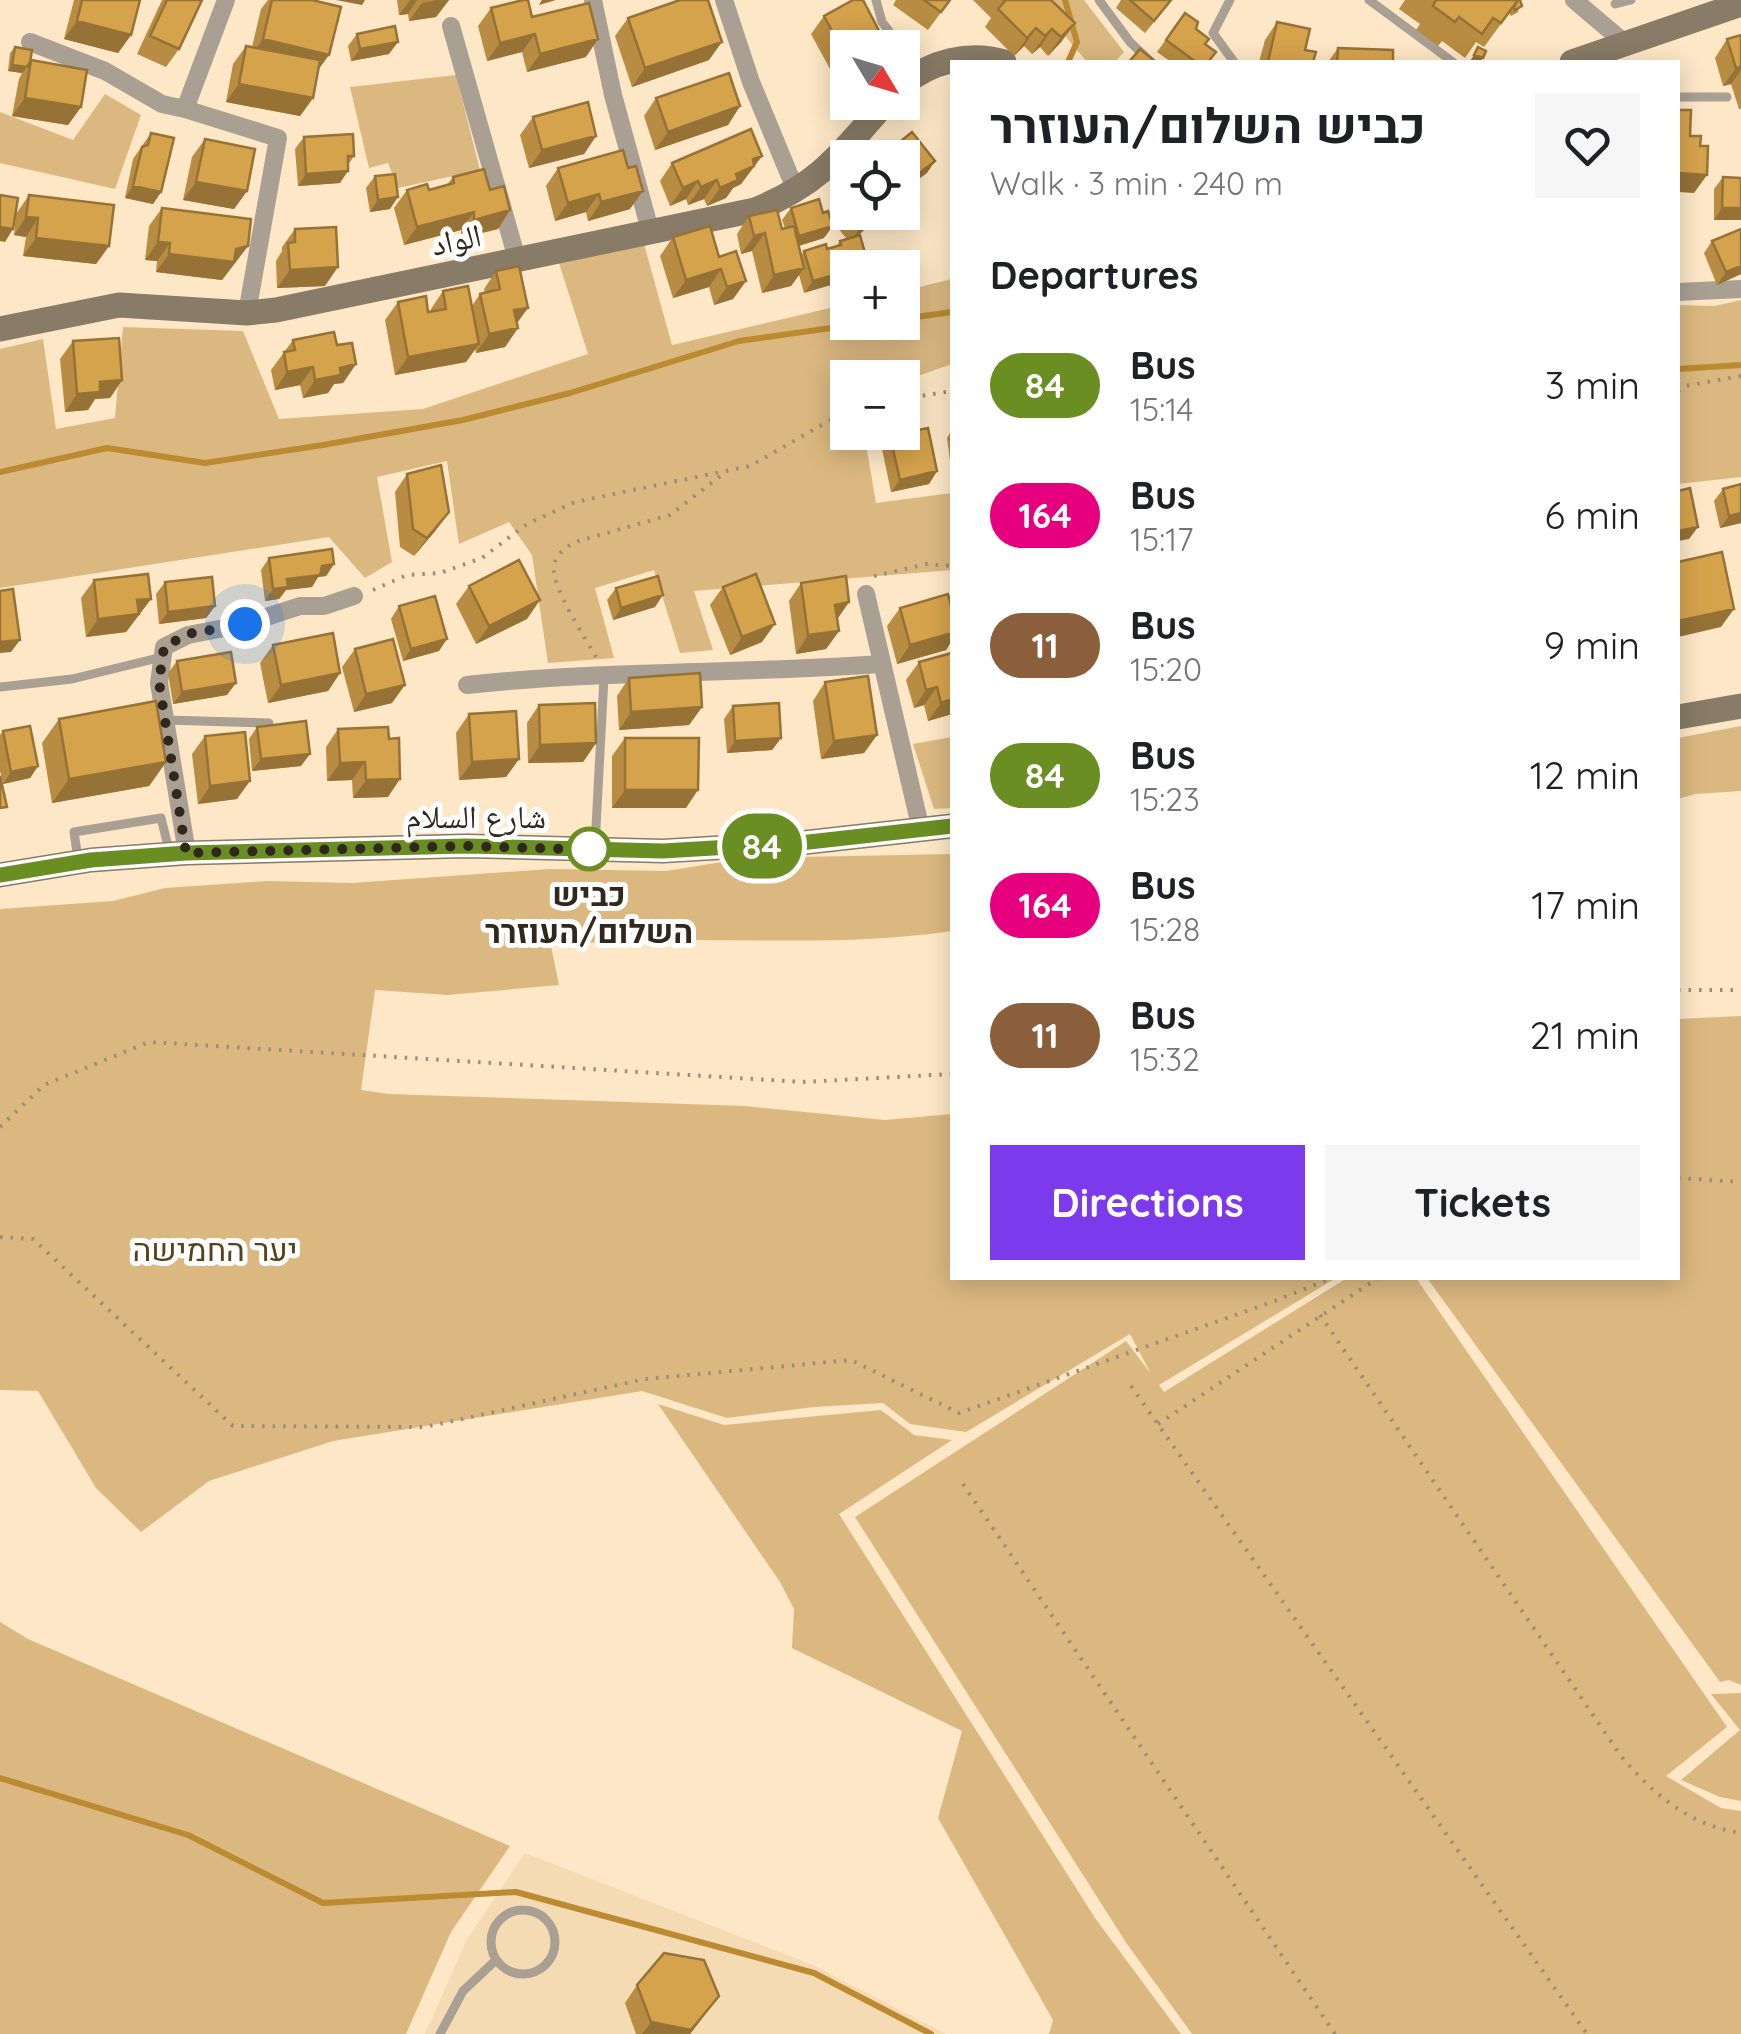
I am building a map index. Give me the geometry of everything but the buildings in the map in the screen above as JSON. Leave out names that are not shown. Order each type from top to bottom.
[{"type":"street","points":[[184,110],[226,0]]},
{"type":"street","points":[[593,0],[613,95],[650,230]]},
{"type":"street","points":[[724,0],[751,82],[796,191]]},
{"type":"street","points":[[1574,0],[1626,44]]},
{"type":"street","points":[[1579,60],[1741,4]]},
{"type":"street","points":[[450,26],[517,259]]},
{"type":"street","points":[[30,42],[105,70],[162,104],[278,138],[247,313]]},
{"type":"street","points":[[963,60],[997,60]]},
{"type":"street","points":[[920,75],[950,65]]},
{"type":"street","name":"الواد","points":[[0,329],[119,305],[247,313],[322,302],[755,210],[796,191],[824,172],[870,120]]},
{"type":"street","points":[[1680,292],[1741,288]]},
{"type":"street","points":[[866,594],[921,830]]},
{"type":"street","points":[[178,854],[159,682],[164,647],[188,634],[245,624],[300,606],[324,606],[354,596]]},
{"type":"street","points":[[466,685],[604,674],[743,673],[881,664]]},
{"type":"street","points":[[1680,717],[1741,706]]},
{"type":"street","name":"شارع السلام","points":[[0,875],[78,862],[178,854],[466,846],[595,850],[727,848],[950,826]]},
{"type":"lane","points":[[876,0],[888,30]]},
{"type":"lane","points":[[1099,0],[1130,42],[1149,60]]},
{"type":"lane","points":[[1230,0],[1213,34],[1232,60]]},
{"type":"lane","points":[[1369,0],[1450,60]]},
{"type":"lane","points":[[1615,4],[1631,0]]},
{"type":"lane","points":[[1680,97],[1727,97]]},
{"type":"lane","points":[[0,687],[72,679],[162,657]]},
{"type":"lane","points":[[595,850],[604,674]]},
{"type":"lane","points":[[165,720],[269,723]]},
{"type":"lane","points":[[78,862],[74,832],[161,818],[178,854]]},
{"type":"lane","points":[[529,1910],[547,1920],[556,1943],[545,1966],[522,1975],[496,1960],[492,1936],[505,1915],[529,1910]]},
{"type":"lane","points":[[440,2034],[464,1991],[496,1960]]},
{"type":"path","points":[[1680,389],[1741,376]]},
{"type":"path","points":[[920,396],[950,390]]},
{"type":"path","points":[[354,596],[406,575],[440,573],[482,558],[526,524],[575,502],[750,466],[830,421]]},
{"type":"path","points":[[604,674],[554,578],[554,562],[562,550],[575,542],[670,515],[727,471]]},
{"type":"path","points":[[866,594],[861,578],[926,564],[950,566]]},
{"type":"path","points":[[1680,990],[1741,990]]},
{"type":"path","points":[[0,1127],[44,1086],[149,1042],[803,1082],[950,1074]]},
{"type":"path","points":[[1680,1178],[1741,1182]]},
{"type":"path","points":[[0,1237],[33,1239],[233,1426],[425,1426],[645,1380],[851,1360],[959,1413],[1327,1280]]},
{"type":"path","points":[[1158,1424],[1375,1280]]},
{"type":"path","points":[[1320,1315],[1621,1756],[1641,1780],[1685,1814],[1710,1826],[1741,1833]]},
{"type":"path","points":[[1131,1386],[1586,2034]]},
{"type":"path","points":[[963,1484],[1334,2034]]},
{"type":"shaded area","points":[[525,1853],[813,1965],[946,2034],[425,2034],[466,1941]]},
{"type":"green space","points":[[1035,0],[1084,0],[1124,52],[1117,60],[1085,60]]},
{"type":"green space","points":[[456,75],[480,170],[398,188],[388,163],[369,168],[350,87]]},
{"type":"green space","points":[[105,94],[141,115],[115,189],[0,163],[0,112],[73,140]]},
{"type":"green space","points":[[644,244],[672,345],[830,308],[830,340],[920,340],[920,287],[950,279],[950,365],[920,375],[920,360],[830,360],[830,450],[867,450],[876,503],[950,493],[950,570],[694,591],[713,650],[680,653],[654,570],[595,588],[614,658],[548,663],[532,555],[509,522],[459,544],[447,461],[377,477],[392,562],[365,578],[329,537],[0,588],[0,349],[43,339],[56,429],[115,418],[123,327],[243,331],[279,419],[423,409],[588,354],[559,263]]},
{"type":"green space","points":[[1741,300],[1741,477],[1680,484],[1680,305],[1715,306]]},
{"type":"green space","points":[[1741,726],[1741,791],[1680,798],[1680,738]]},
{"type":"green space","points":[[950,737],[950,808],[934,809],[913,744]]},
{"type":"green space","name":"יער החמישה","points":[[950,854],[950,931],[852,940],[651,940],[551,946],[559,985],[448,995],[375,990],[361,1090],[745,1106],[885,1120],[950,1114],[950,1280],[1333,1280],[1159,1385],[1164,1392],[1344,1280],[1417,1280],[1727,1727],[1666,1776],[1721,1808],[1741,1811],[1741,2034],[1192,2034],[1127,1944],[855,1517],[1126,1341],[1151,1374],[1130,1334],[966,1432],[910,1424],[883,1403],[727,1418],[642,1391],[333,1441],[209,1481],[141,1532],[96,1488],[38,1391],[0,1390],[0,909],[113,901],[165,888],[267,881],[352,883],[550,869],[666,871],[747,858]]},
{"type":"green space","points":[[1741,1016],[1741,1685],[1729,1680],[1720,1682],[1428,1280],[1680,1280],[1680,1019]]},
{"type":"green space","points":[[658,1404],[724,1425],[881,1410],[914,1435],[952,1440],[839,1514],[1095,1918],[1181,2034],[1049,2034],[1053,2020],[938,1818],[962,1731],[792,1648],[794,1609],[780,1582]]},
{"type":"green space","points":[[0,1622],[28,1639],[510,1846],[451,1932],[406,2034],[0,2034]]},
{"type":"green space","points":[[1741,1693],[1741,1801],[1720,1797],[1681,1780],[1740,1730],[1711,1694]]},
{"type":"waterway","points":[[1065,0],[1077,42],[1069,60]]},
{"type":"waterway","points":[[920,316],[950,312]]},
{"type":"waterway","points":[[0,472],[107,448],[205,463],[323,445],[463,420],[570,393],[739,341],[830,328]]},
{"type":"waterway","points":[[1680,369],[1741,365]]},
{"type":"waterway","points":[[0,1778],[188,1835],[323,1903],[516,1892],[814,1973],[931,2034]]},
{"type":"bus line","name":"84","points":[[0,875],[91,860],[186,853],[466,846],[663,851],[800,843],[950,826]]},
{"type":"place","name":"כביש השלום/העוזרר","points":[[589,849]]},
{"type":"route","points":[[245,624],[188,634],[164,647],[159,682],[186,853],[466,846],[595,850],[589,849]]}]
